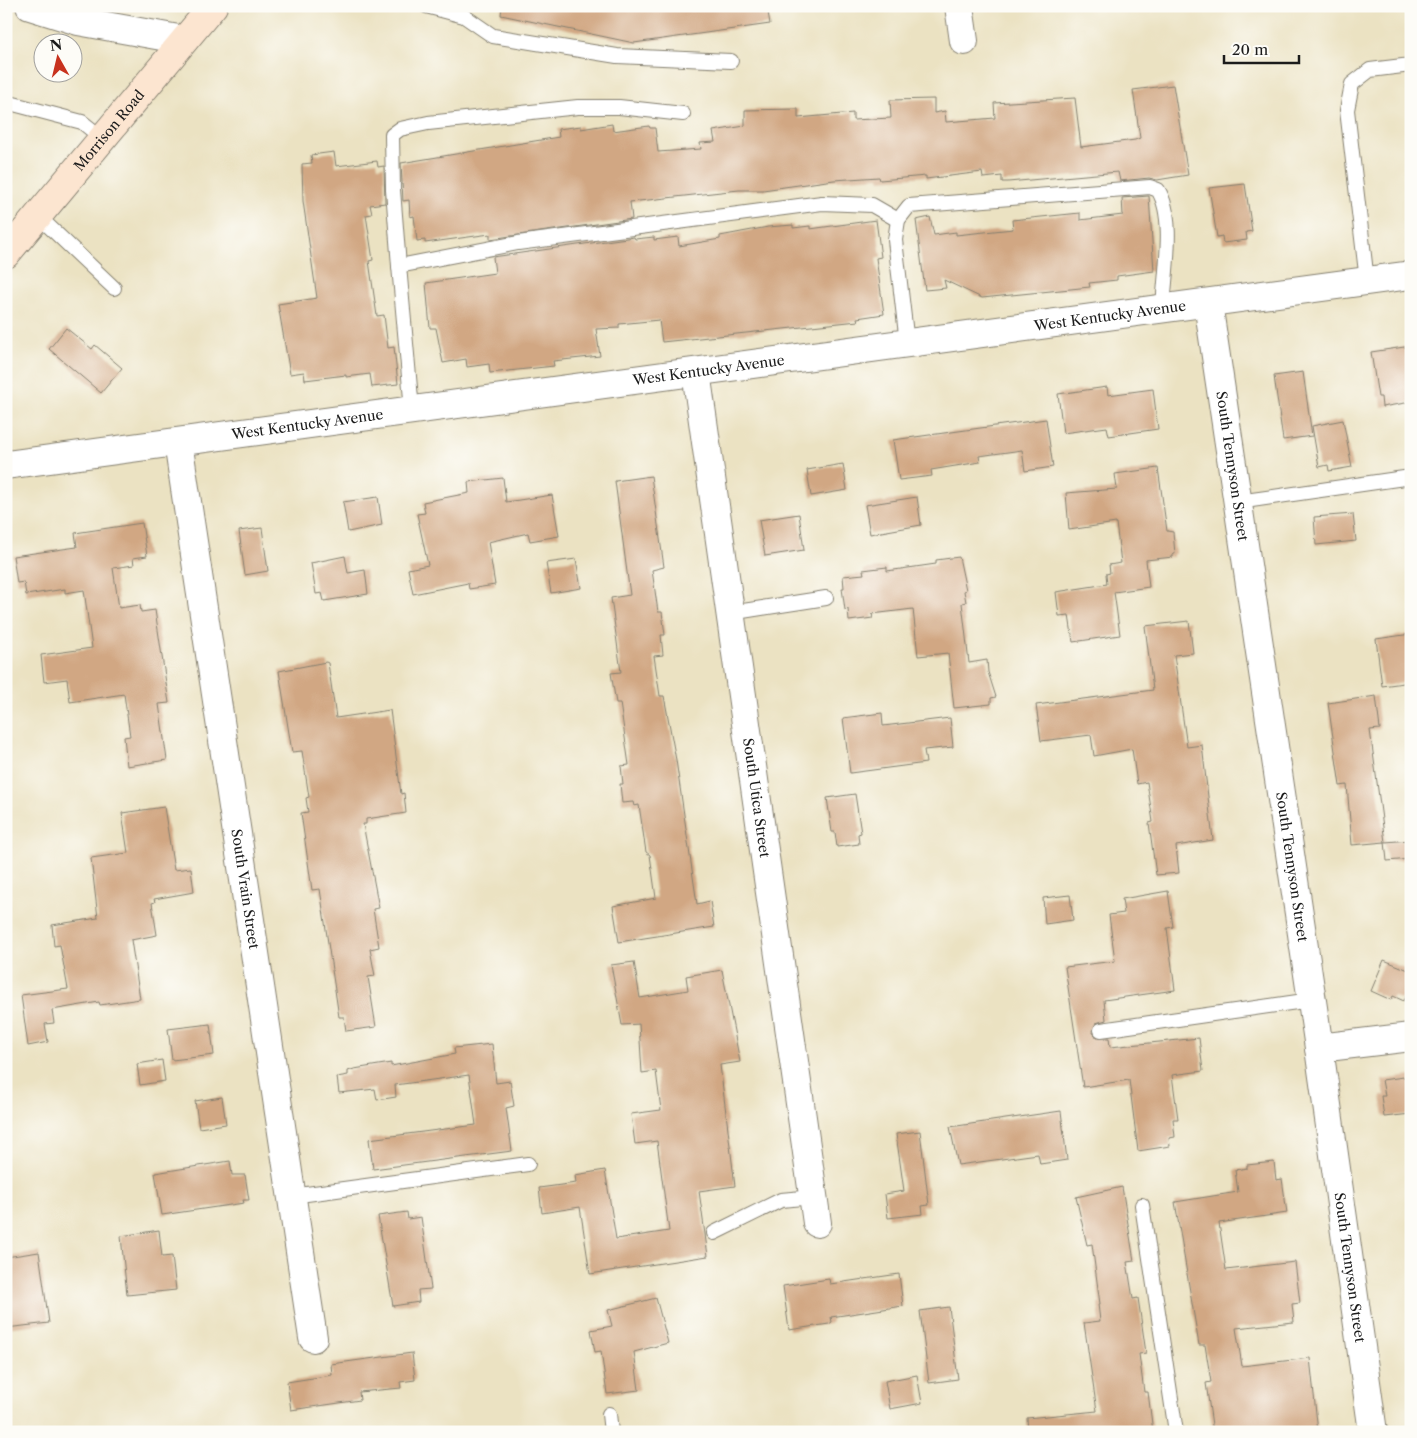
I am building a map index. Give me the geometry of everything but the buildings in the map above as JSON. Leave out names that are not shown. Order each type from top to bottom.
[{"type":"main road","name":"Morrison Road","points":[[6,254],[213,6]]},
{"type":"street","points":[[959,6],[964,40]]},
{"type":"street","points":[[36,7],[78,21],[184,40]]},
{"type":"street","name":"West Kentucky Avenue","points":[[6,465],[1411,275]]},
{"type":"street","name":"South Tennyson Street","points":[[1208,303],[1319,1048],[1373,1432]]},
{"type":"street","name":"South Utica Street","points":[[696,372],[815,1210]]},
{"type":"street","name":"South Vrain Street","points":[[178,442],[313,1338]]},
{"type":"street","points":[[1319,1048],[1411,1037]]},
{"type":"lane","points":[[426,6],[464,16],[493,36],[617,56],[731,61]]},
{"type":"lane","points":[[1368,281],[1349,130],[1348,101],[1352,84],[1370,70],[1411,65]]},
{"type":"lane","points":[[6,102],[82,122],[102,138]]},
{"type":"lane","points":[[412,410],[392,158],[392,135],[400,128],[428,122],[578,107],[619,107],[683,114]]},
{"type":"lane","points":[[907,343],[895,240],[898,220],[909,206],[1150,186],[1158,190],[1166,207],[1167,263],[1163,309]]},
{"type":"lane","points":[[400,266],[518,243],[822,203],[872,204],[898,220]]},
{"type":"lane","points":[[38,216],[114,288]]},
{"type":"lane","points":[[1238,502],[1411,477]]},
{"type":"lane","points":[[730,613],[826,598]]},
{"type":"lane","points":[[1101,1030],[1311,1000]]},
{"type":"lane","points":[[292,1196],[528,1164]]},
{"type":"lane","points":[[714,1233],[781,1200],[815,1210]]},
{"type":"lane","points":[[1142,1206],[1176,1432]]},
{"type":"lane","points":[[609,1414],[611,1432]]}]
